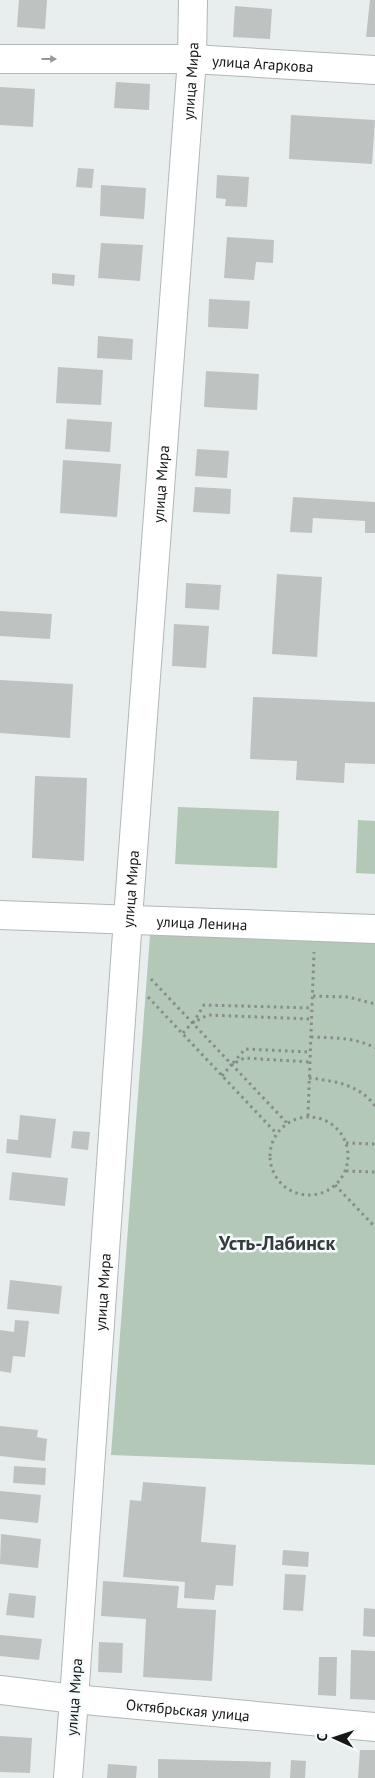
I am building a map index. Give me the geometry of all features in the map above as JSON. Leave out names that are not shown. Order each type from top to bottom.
[{"type":"street","name":"улица Мира","points":[[68,1778],[128,918],[192,59],[193,0]]},
{"type":"street","name":"улица Агаркова","points":[[0,59],[192,59],[375,70]]},
{"type":"street","name":"улица Ленина","points":[[0,914],[375,929]]},
{"type":"street","name":"Октябрьская улица","points":[[0,1690],[74,1699],[375,1727]]},
{"type":"path","points":[[308,1116],[316,927]]},
{"type":"path","points":[[150,979],[286,1123]]},
{"type":"path","points":[[142,990],[276,1134]]},
{"type":"path","points":[[313,996],[348,997],[375,1004]]},
{"type":"path","points":[[183,1033],[192,1024],[204,1005],[312,1008]]},
{"type":"path","points":[[192,1024],[208,1015],[312,1019]]},
{"type":"path","points":[[311,1037],[348,1039],[368,1044],[375,1048]]},
{"type":"path","points":[[222,1076],[245,1049],[310,1052]]},
{"type":"path","points":[[231,1066],[244,1058],[310,1062]]},
{"type":"path","points":[[309,1078],[334,1081],[356,1089],[371,1100],[375,1106]]},
{"type":"path","points":[[308,1116],[323,1119],[335,1126],[340,1132],[346,1143],[348,1156],[346,1171],[335,1185],[326,1192],[312,1195],[296,1193],[284,1186],[274,1174],[270,1163],[270,1148],[276,1134],[286,1123],[296,1118],[308,1116]]},
{"type":"path","points":[[346,1143],[375,1144]]},
{"type":"path","points":[[346,1171],[375,1172]]},
{"type":"path","points":[[335,1185],[375,1227]]},
{"type":"green space","points":[[178,807],[279,811],[277,868],[175,864]]},
{"type":"green space","points":[[358,820],[375,821],[375,874],[356,873]]},
{"type":"green space","points":[[150,935],[375,940],[375,1465],[111,1455]]},
{"type":"building","points":[[19,0],[47,0],[45,29],[17,27]]},
{"type":"building","points":[[370,0],[375,0],[375,37],[366,37]]},
{"type":"building","points":[[235,6],[272,9],[270,39],[233,37]]},
{"type":"building","points":[[116,82],[150,84],[149,110],[114,108]]},
{"type":"building","points":[[0,87],[35,89],[33,127],[0,125]]},
{"type":"building","points":[[291,115],[375,120],[372,164],[289,159]]},
{"type":"building","points":[[78,168],[94,169],[92,188],[76,187]]},
{"type":"building","points":[[217,175],[249,177],[247,207],[225,206],[226,199],[216,198]]},
{"type":"building","points":[[101,185],[146,188],[144,219],[100,216]]},
{"type":"building","points":[[227,237],[274,240],[273,263],[256,262],[254,280],[224,278]]},
{"type":"building","points":[[101,243],[143,245],[140,281],[98,278]]},
{"type":"building","points":[[52,273],[75,275],[74,286],[52,284]]},
{"type":"building","points":[[209,299],[250,301],[248,329],[208,327]]},
{"type":"building","points":[[98,336],[133,339],[132,360],[97,358]]},
{"type":"building","points":[[58,367],[103,370],[101,405],[56,403]]},
{"type":"building","points":[[206,371],[259,374],[257,410],[204,407]]},
{"type":"building","points":[[67,419],[112,422],[110,452],[65,449]]},
{"type":"building","points":[[197,449],[229,451],[227,478],[195,476]]},
{"type":"building","points":[[63,460],[121,464],[117,517],[60,513]]},
{"type":"building","points":[[195,487],[231,489],[230,514],[193,512]]},
{"type":"building","points":[[293,497],[375,502],[375,533],[365,533],[365,521],[313,518],[312,533],[290,532]]},
{"type":"building","points":[[277,574],[322,577],[317,657],[272,654]]},
{"type":"building","points":[[186,583],[221,585],[219,610],[185,608]]},
{"type":"building","points":[[0,611],[52,614],[50,639],[0,636]]},
{"type":"building","points":[[174,624],[209,626],[206,668],[172,666]]},
{"type":"building","points":[[0,680],[73,684],[70,738],[0,733]]},
{"type":"building","points":[[253,697],[375,702],[375,764],[345,763],[344,783],[296,780],[297,761],[250,759]]},
{"type":"building","points":[[35,776],[87,778],[84,861],[32,858]]},
{"type":"building","points":[[20,1115],[56,1119],[51,1158],[6,1153],[7,1139],[18,1140]]},
{"type":"building","points":[[73,1131],[90,1132],[88,1150],[71,1148]]},
{"type":"building","points":[[12,1172],[68,1178],[65,1206],[9,1200]]},
{"type":"building","points":[[10,1280],[62,1286],[59,1314],[7,1309]]},
{"type":"building","points":[[15,1320],[29,1321],[25,1357],[13,1356],[11,1373],[0,1371],[0,1330],[14,1332]]},
{"type":"building","points":[[0,1426],[38,1430],[37,1437],[47,1439],[45,1461],[0,1456]]},
{"type":"building","points":[[14,1466],[46,1468],[45,1485],[13,1483]]},
{"type":"building","points":[[143,1482],[206,1487],[201,1542],[236,1545],[233,1586],[216,1585],[214,1600],[184,1598],[185,1582],[123,1577],[130,1500],[141,1501]]},
{"type":"building","points":[[0,1491],[41,1495],[38,1523],[0,1519]]},
{"type":"building","points":[[1,1534],[41,1539],[38,1568],[0,1564]]},
{"type":"building","points":[[283,1550],[309,1552],[308,1567],[282,1565]]},
{"type":"building","points":[[285,1574],[306,1575],[303,1611],[283,1610]]},
{"type":"building","points":[[103,1581],[179,1586],[177,1608],[216,1610],[212,1681],[143,1677],[146,1619],[101,1616]]},
{"type":"building","points":[[9,1593],[36,1596],[34,1618],[6,1615]]},
{"type":"building","points":[[364,1608],[375,1609],[375,1637],[363,1636]]},
{"type":"building","points":[[0,1635],[42,1639],[39,1660],[0,1656]]},
{"type":"building","points":[[99,1642],[123,1643],[122,1673],[98,1672]]},
{"type":"building","points":[[351,1650],[375,1651],[375,1700],[350,1699]]},
{"type":"building","points":[[319,1657],[337,1657],[336,1696],[318,1695]]},
{"type":"building","points":[[0,1736],[32,1738],[30,1773],[0,1772]]},
{"type":"building","points":[[360,1750],[375,1750],[375,1778],[358,1778]]},
{"type":"building","points":[[158,1759],[271,1762],[270,1778],[158,1778]]},
{"type":"building","points":[[291,1760],[306,1761],[305,1778],[290,1778]]},
{"type":"building","points":[[108,1764],[137,1766],[136,1778],[107,1778]]},
{"type":"district","name":"Усть-Лабинск","points":[[277,1243]]}]
